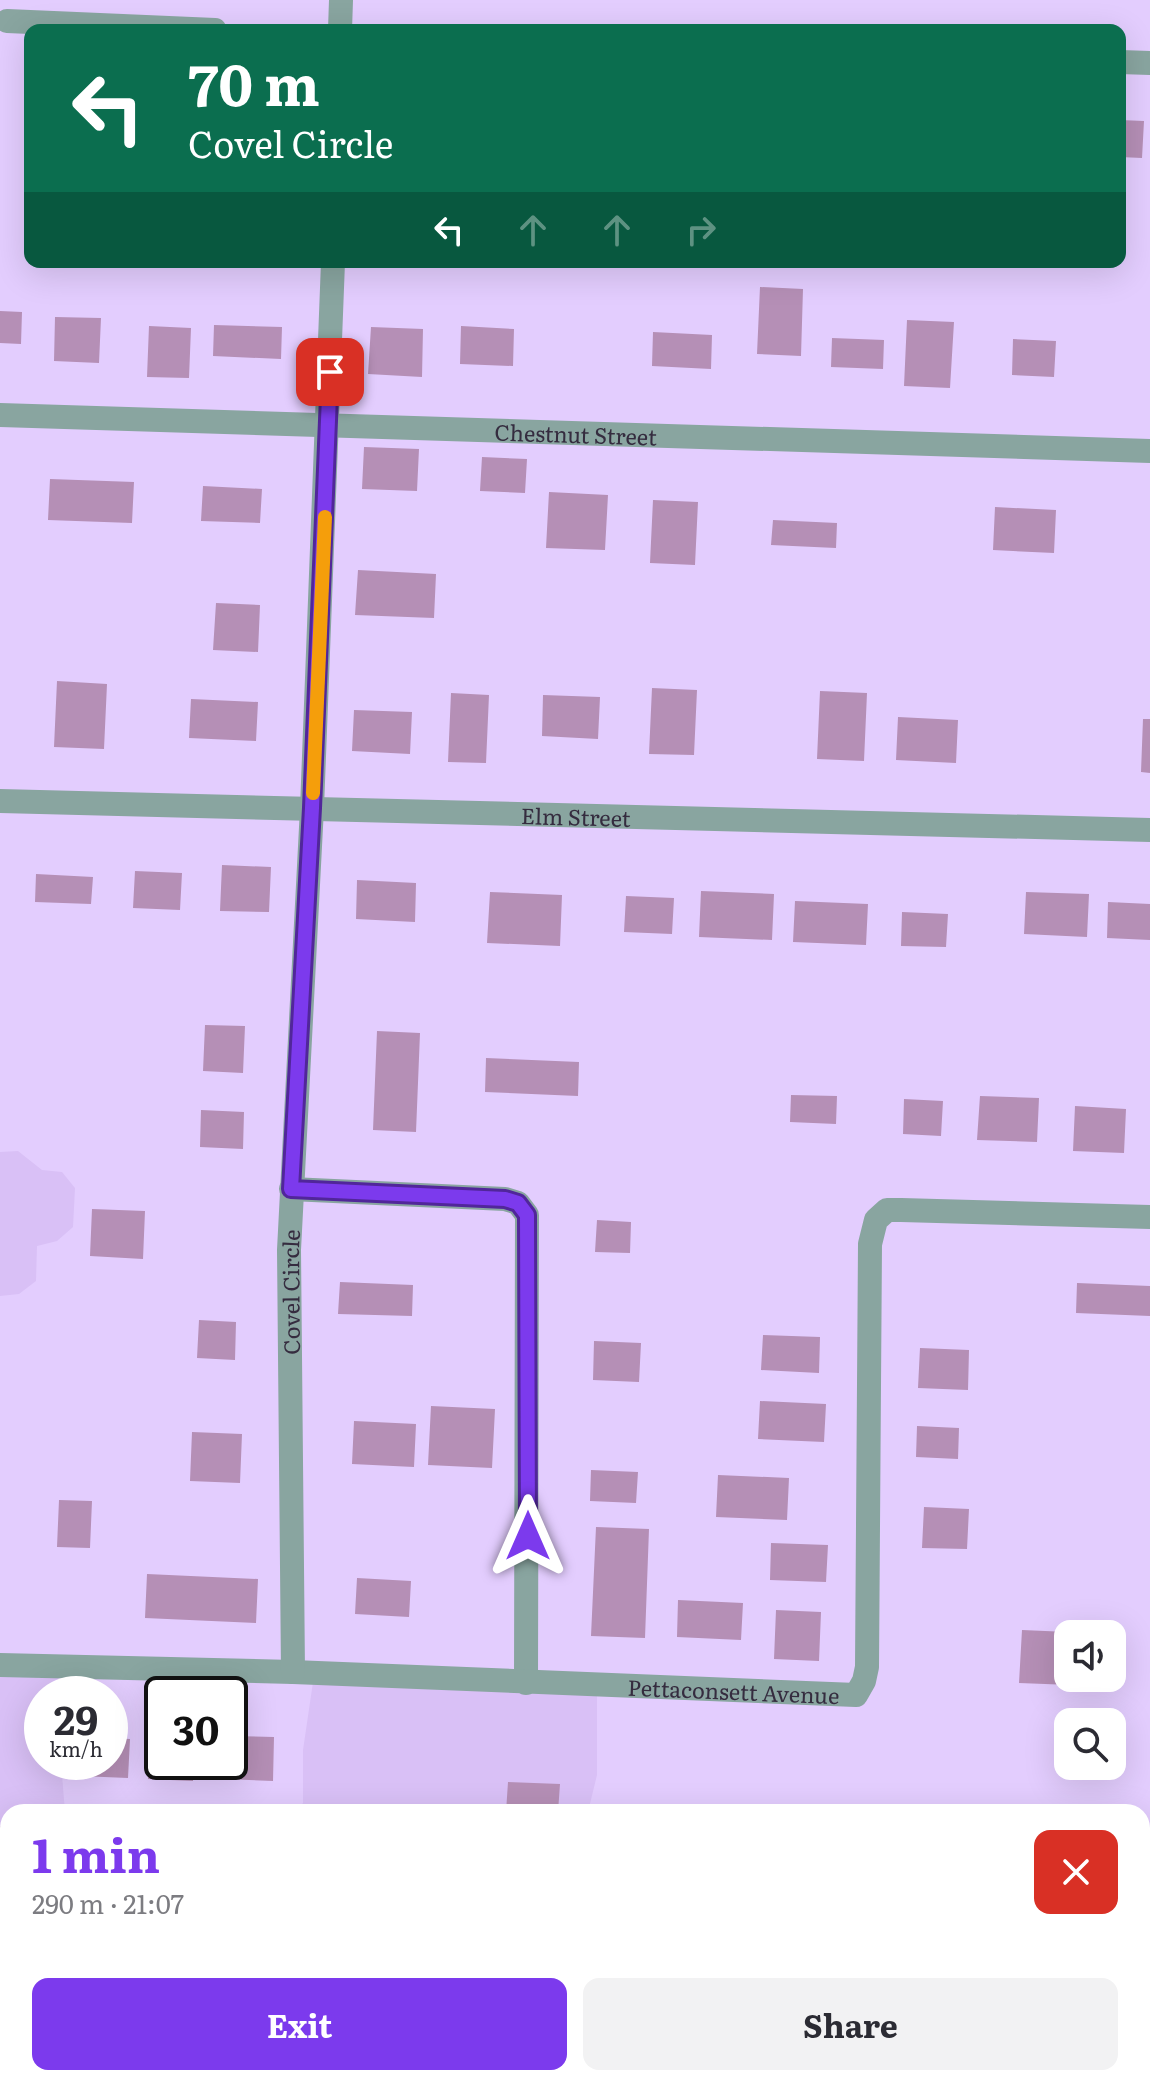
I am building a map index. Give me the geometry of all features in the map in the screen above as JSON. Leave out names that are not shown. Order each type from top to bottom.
[{"type":"street","points":[[340,24],[341,0]]},
{"type":"street","points":[[7,21],[76,24]]},
{"type":"street","points":[[1126,62],[1150,63]]},
{"type":"street","name":"Covel Circle","points":[[293,1672],[289,1250],[312,808],[333,268]]},
{"type":"street","name":"Chestnut Street","points":[[0,415],[1150,451]]},
{"type":"street","name":"Elm Street","points":[[0,801],[1150,830]]},
{"type":"street","points":[[291,1189],[505,1199],[518,1203],[527,1215],[529,1419],[526,1683]]},
{"type":"street","name":"Pettaconsett Avenue","points":[[0,1665],[293,1672],[856,1695],[867,1667],[870,1244],[876,1220],[887,1210],[1150,1217]]},
{"type":"shaded area","points":[[18,1151],[42,1170],[62,1172],[75,1188],[73,1227],[57,1241],[37,1246],[36,1281],[19,1294],[0,1296],[0,1152]]},
{"type":"shaded area","points":[[0,1668],[70,1670],[70,1676],[24,1676],[24,1780],[62,1780],[64,1804],[0,1804]]},
{"type":"shaded area","points":[[313,1682],[597,1689],[597,1775],[590,1804],[302,1804],[303,1750]]},
{"type":"building","points":[[1126,120],[1144,121],[1142,158],[1126,157]]},
{"type":"building","points":[[760,287],[803,289],[801,356],[757,354]]},
{"type":"building","points":[[0,311],[22,312],[21,344],[0,343]]},
{"type":"building","points":[[55,317],[101,318],[99,363],[54,361]]},
{"type":"building","points":[[907,320],[954,322],[950,388],[904,386]]},
{"type":"building","points":[[214,325],[282,327],[281,359],[213,356]]},
{"type":"building","points":[[149,326],[191,328],[189,378],[147,377]]},
{"type":"building","points":[[461,326],[514,329],[513,366],[460,364]]},
{"type":"building","points":[[371,327],[423,329],[422,377],[368,374]]},
{"type":"building","points":[[653,332],[712,335],[711,369],[652,366]]},
{"type":"building","points":[[832,338],[884,340],[883,369],[831,367]]},
{"type":"building","points":[[1013,339],[1056,341],[1054,377],[1012,375]]},
{"type":"building","points":[[364,447],[419,449],[417,491],[362,489]]},
{"type":"building","points":[[482,457],[527,459],[525,493],[480,491]]},
{"type":"building","points":[[50,479],[134,482],[132,523],[48,520]]},
{"type":"building","points":[[203,486],[262,489],[260,523],[201,521]]},
{"type":"building","points":[[549,492],[608,495],[605,550],[546,548]]},
{"type":"building","points":[[653,500],[698,502],[695,565],[650,563]]},
{"type":"building","points":[[995,507],[1056,510],[1054,553],[993,550]]},
{"type":"building","points":[[773,520],[837,523],[836,548],[771,545]]},
{"type":"building","points":[[358,570],[436,574],[434,618],[355,615]]},
{"type":"building","points":[[216,603],[260,605],[258,652],[213,650]]},
{"type":"building","points":[[57,681],[107,684],[104,749],[54,747]]},
{"type":"building","points":[[652,688],[697,690],[694,755],[649,754]]},
{"type":"building","points":[[820,691],[867,693],[864,761],[817,759]]},
{"type":"building","points":[[451,693],[489,695],[486,763],[448,762]]},
{"type":"building","points":[[543,695],[600,697],[598,739],[542,736]]},
{"type":"building","points":[[191,699],[258,702],[256,741],[189,738]]},
{"type":"building","points":[[354,710],[412,712],[410,754],[352,751]]},
{"type":"building","points":[[898,717],[958,720],[956,763],[896,760]]},
{"type":"building","points":[[1143,719],[1150,719],[1150,773],[1141,772]]},
{"type":"building","points":[[222,865],[271,867],[269,912],[220,911]]},
{"type":"building","points":[[135,871],[182,873],[180,910],[133,908]]},
{"type":"building","points":[[36,874],[93,877],[91,904],[35,902]]},
{"type":"building","points":[[357,880],[416,883],[415,922],[356,919]]},
{"type":"building","points":[[701,891],[774,894],[772,940],[699,937]]},
{"type":"building","points":[[490,892],[562,895],[560,946],[487,943]]},
{"type":"building","points":[[1026,892],[1089,894],[1087,937],[1024,934]]},
{"type":"building","points":[[626,896],[674,898],[672,934],[624,932]]},
{"type":"building","points":[[795,901],[868,904],[866,945],[793,942]]},
{"type":"building","points":[[1108,902],[1150,904],[1150,940],[1107,938]]},
{"type":"building","points":[[902,912],[948,914],[946,947],[901,946]]},
{"type":"building","points":[[205,1025],[245,1026],[243,1073],[203,1071]]},
{"type":"building","points":[[377,1031],[420,1033],[416,1132],[373,1130]]},
{"type":"building","points":[[486,1058],[579,1062],[578,1096],[485,1092]]},
{"type":"building","points":[[791,1095],[837,1096],[836,1124],[790,1122]]},
{"type":"building","points":[[980,1096],[1039,1098],[1037,1142],[977,1140]]},
{"type":"building","points":[[904,1099],[943,1101],[941,1136],[903,1134]]},
{"type":"building","points":[[1075,1106],[1126,1109],[1124,1153],[1073,1151]]},
{"type":"building","points":[[201,1110],[244,1112],[243,1149],[200,1147]]},
{"type":"building","points":[[92,1209],[145,1211],[143,1259],[90,1256]]},
{"type":"building","points":[[597,1220],[631,1222],[630,1253],[595,1252]]},
{"type":"building","points":[[340,1282],[413,1285],[412,1316],[338,1314]]},
{"type":"building","points":[[1077,1283],[1150,1286],[1150,1316],[1076,1313]]},
{"type":"building","points":[[199,1320],[236,1322],[235,1360],[197,1358]]},
{"type":"building","points":[[763,1335],[820,1337],[819,1373],[761,1370]]},
{"type":"building","points":[[594,1341],[641,1343],[639,1382],[593,1380]]},
{"type":"building","points":[[920,1348],[969,1350],[968,1390],[918,1388]]},
{"type":"building","points":[[760,1401],[826,1404],[824,1442],[758,1439]]},
{"type":"building","points":[[431,1406],[495,1409],[492,1468],[428,1465]]},
{"type":"building","points":[[354,1421],[416,1424],[414,1467],[352,1464]]},
{"type":"building","points":[[917,1426],[959,1428],[958,1459],[916,1457]]},
{"type":"building","points":[[192,1432],[242,1434],[240,1483],[190,1481]]},
{"type":"building","points":[[591,1470],[638,1472],[636,1503],[590,1501]]},
{"type":"building","points":[[718,1475],[789,1478],[787,1520],[716,1517]]},
{"type":"building","points":[[59,1500],[92,1501],[90,1548],[57,1547]]},
{"type":"building","points":[[924,1507],[969,1509],[967,1549],[922,1548]]},
{"type":"building","points":[[596,1527],[649,1529],[645,1638],[591,1636]]},
{"type":"building","points":[[771,1543],[828,1545],[826,1582],[770,1580]]},
{"type":"building","points":[[147,1574],[258,1579],[256,1623],[145,1618]]},
{"type":"building","points":[[357,1578],[411,1581],[409,1617],[355,1614]]},
{"type":"building","points":[[678,1600],[743,1603],[741,1640],[677,1637]]},
{"type":"building","points":[[776,1610],[821,1612],[819,1661],[774,1659]]},
{"type":"building","points":[[1022,1630],[1054,1631],[1054,1684],[1019,1683]]},
{"type":"building","points":[[248,1736],[274,1737],[273,1781],[248,1780]]},
{"type":"building","points":[[508,1782],[560,1784],[559,1804],[507,1804]]},
{"type":"slow traffic","points":[[313,793],[325,517]]},
{"type":"route","points":[[330,372],[312,808],[291,1189],[505,1199],[518,1203],[527,1215],[528,1536]]}]
